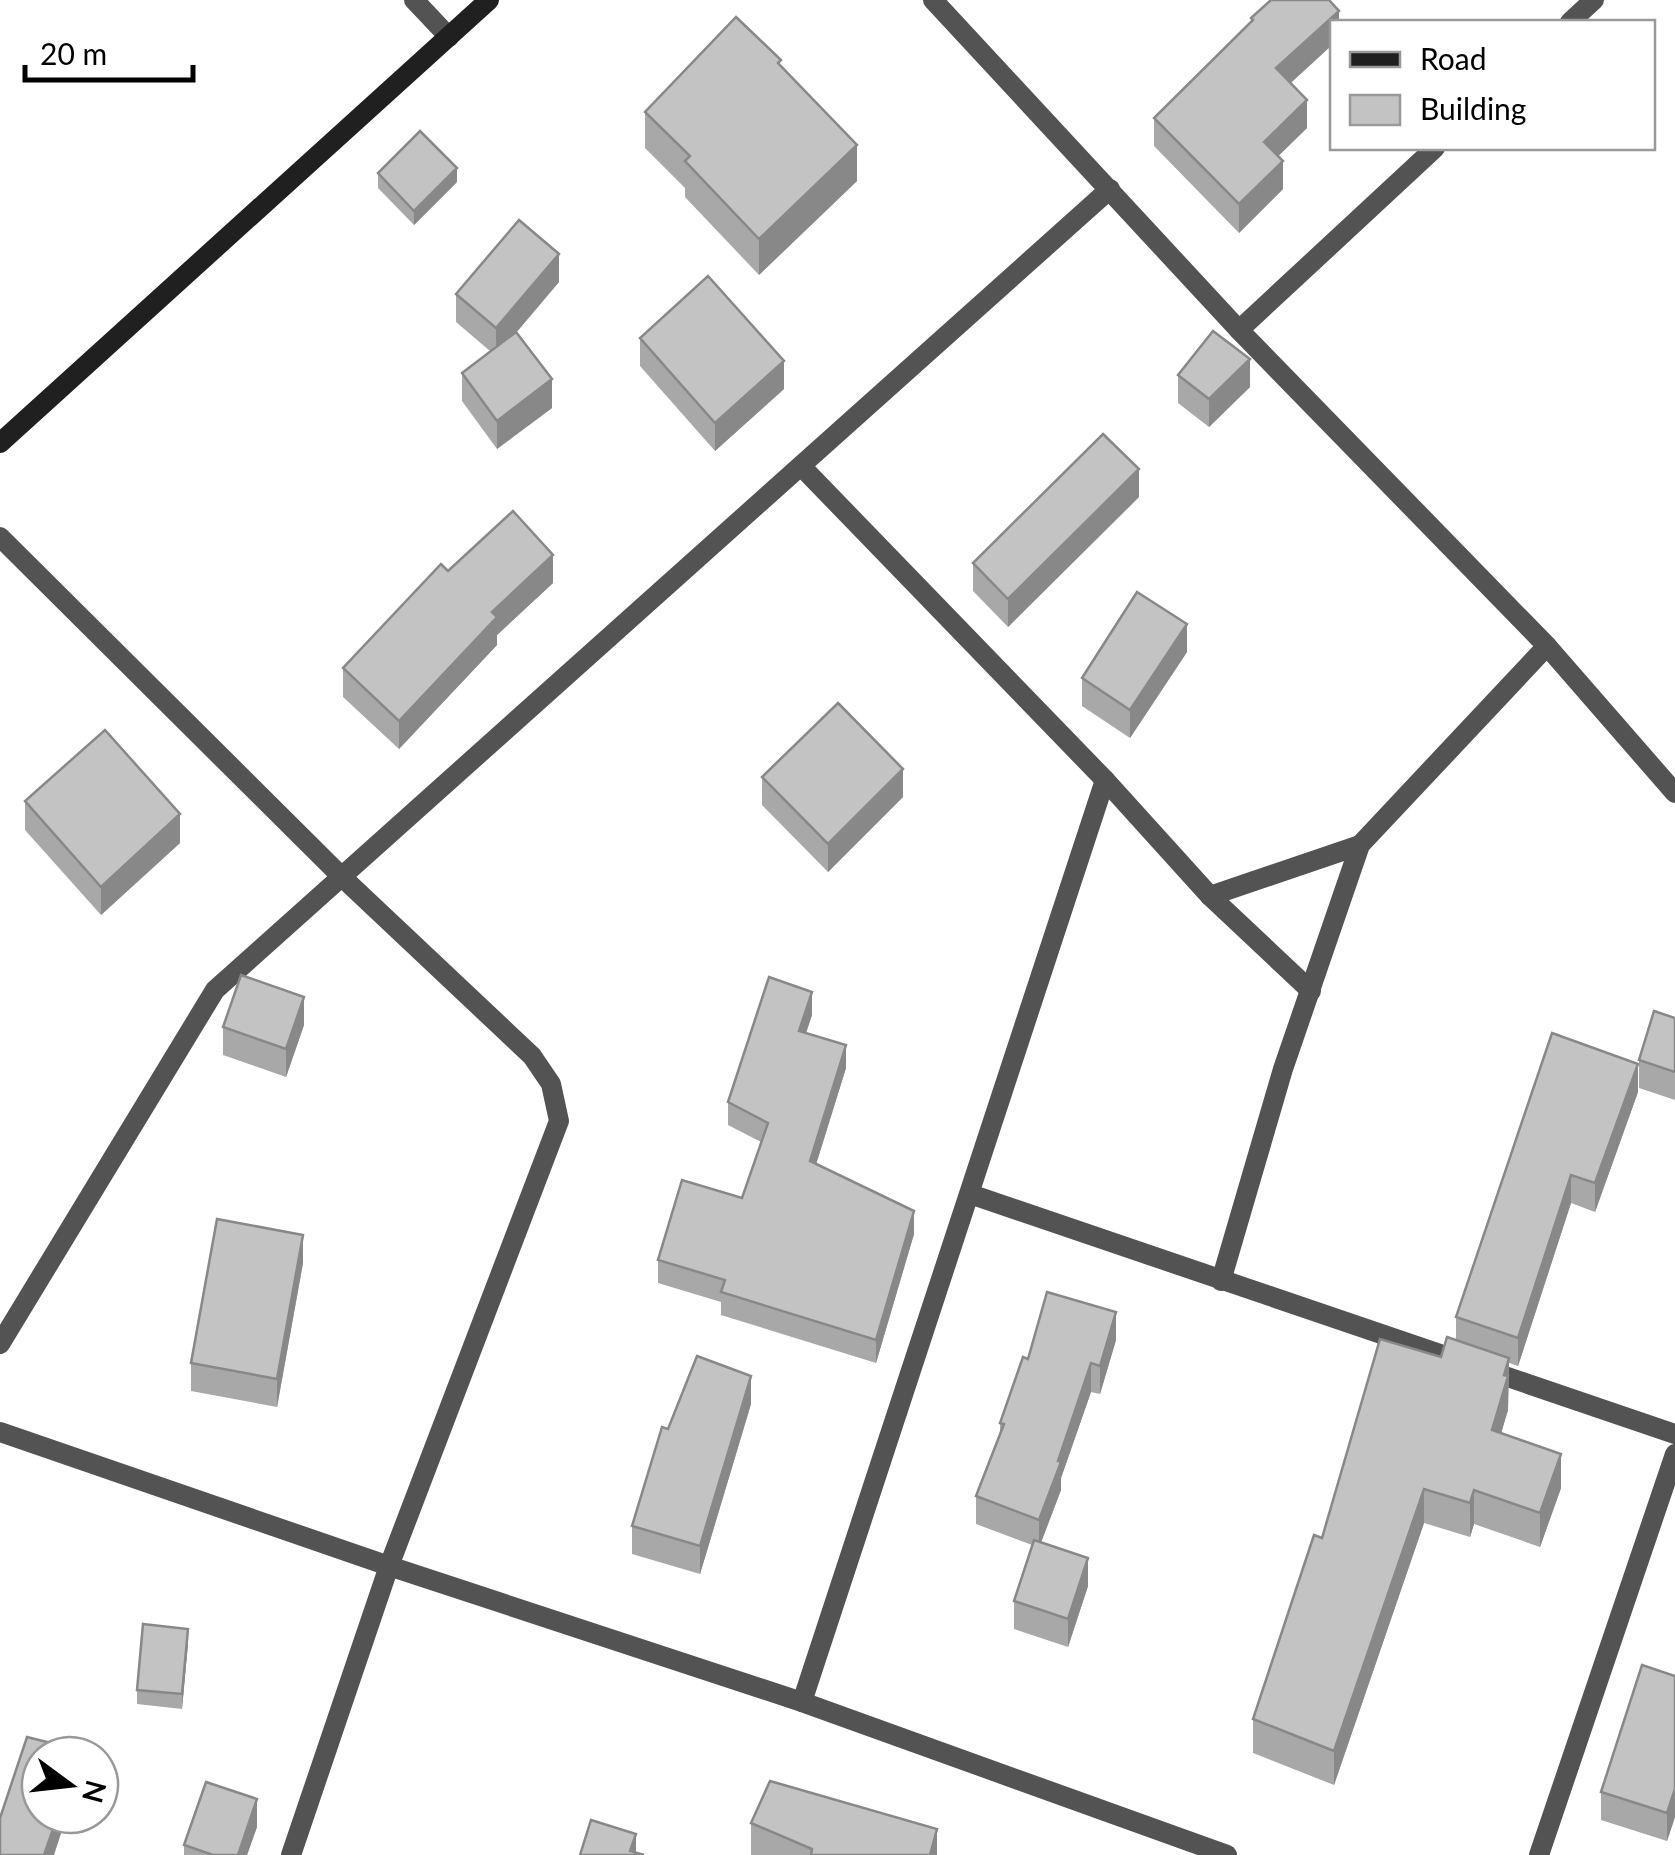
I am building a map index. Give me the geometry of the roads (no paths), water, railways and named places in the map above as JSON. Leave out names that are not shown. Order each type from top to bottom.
[{"type":"street","points":[[414,0],[449,36]]},
{"type":"street","points":[[0,443],[489,0]]},
{"type":"street","points":[[933,0],[1239,330],[1547,646],[1675,793]]},
{"type":"street","points":[[1572,20],[1594,0]]},
{"type":"street","points":[[1239,330],[1433,150]]},
{"type":"street","points":[[0,1344],[215,990],[1110,189]]},
{"type":"street","points":[[801,466],[1105,780],[1210,896],[1311,991]]},
{"type":"street","points":[[0,537],[342,876],[532,1056],[552,1084],[559,1121],[389,1566],[291,1855]]},
{"type":"street","points":[[1221,1280],[1283,1068],[1360,845],[1547,646]]},
{"type":"street","points":[[802,1702],[1105,780]]},
{"type":"street","points":[[1210,896],[1360,845]]},
{"type":"street","points":[[970,1194],[1675,1434]]},
{"type":"street","points":[[0,1432],[802,1702],[1227,1855]]},
{"type":"street","points":[[1539,1855],[1675,1454]]}]
